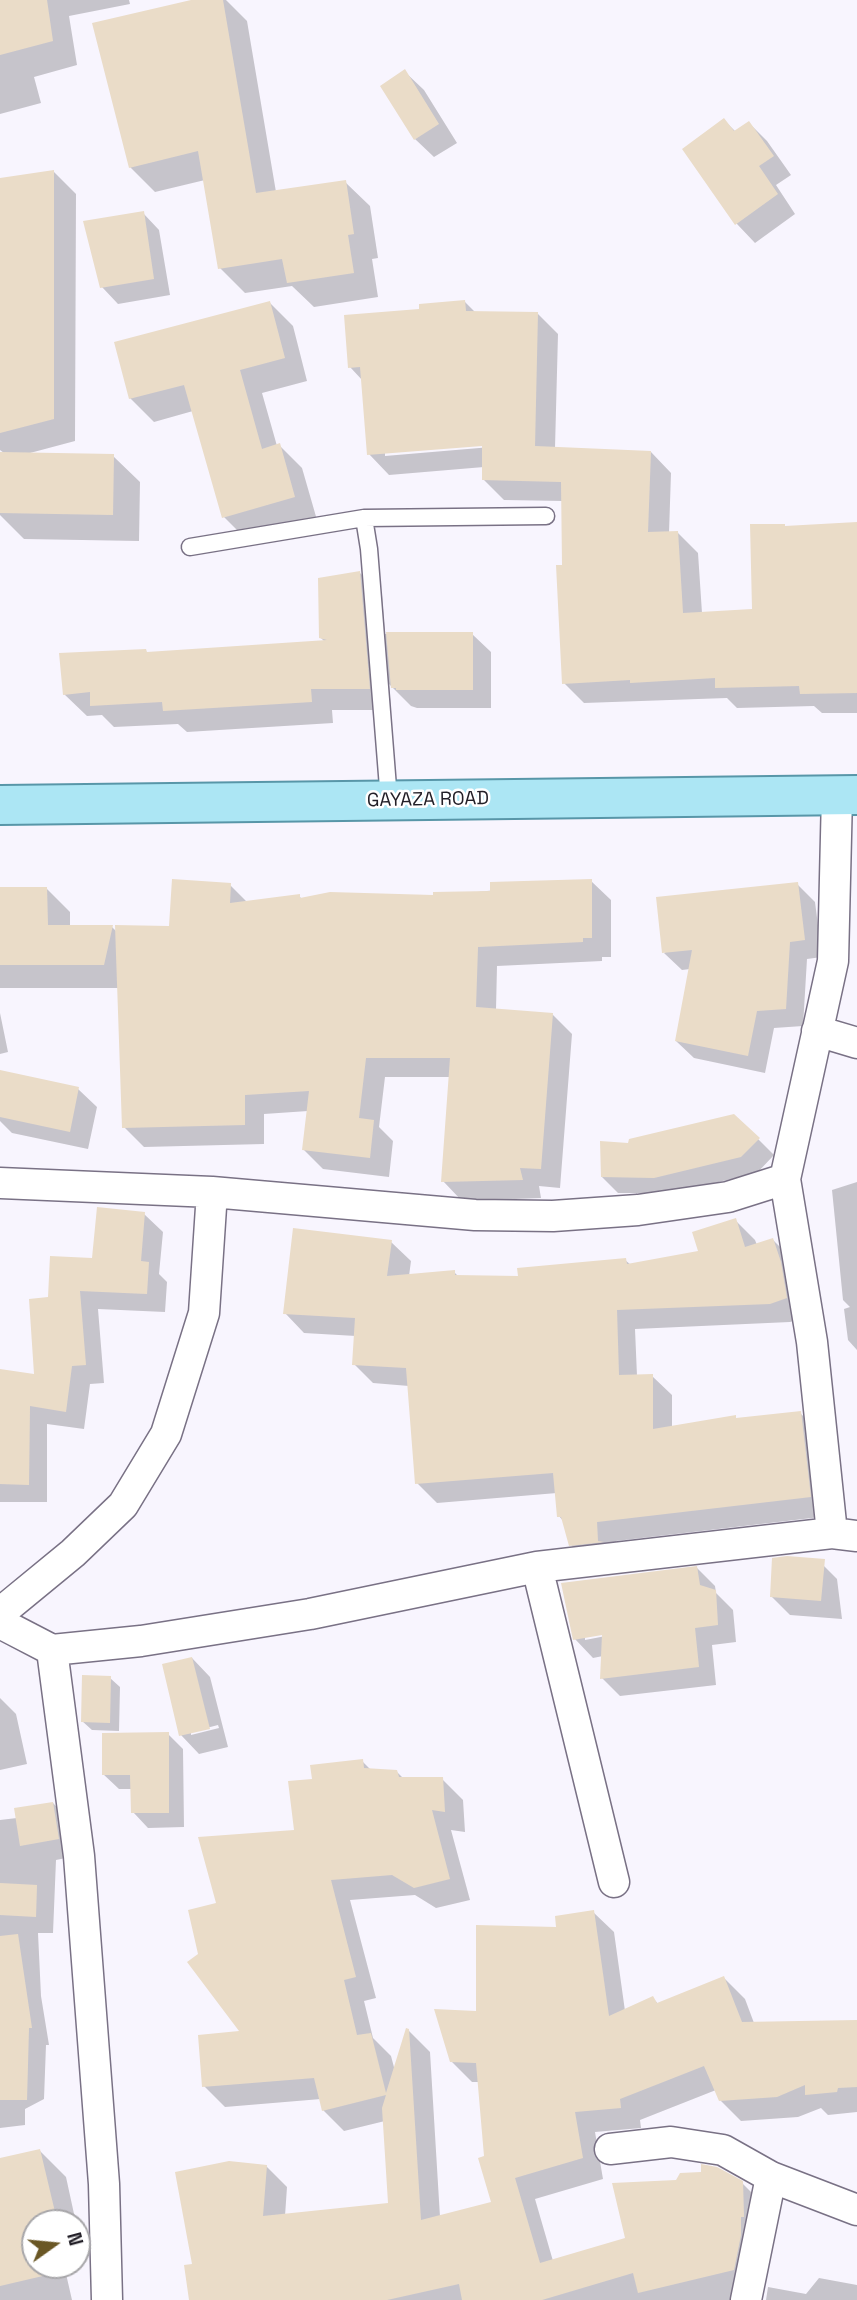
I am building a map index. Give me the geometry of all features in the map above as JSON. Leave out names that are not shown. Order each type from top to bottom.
[{"type":"main road","name":"GAYAZA ROAD","points":[[0,805],[847,795]]},
{"type":"street","points":[[0,1623],[52,1650],[141,1641],[310,1614],[537,1567],[845,1535],[785,1179],[832,961],[847,795]]},
{"type":"street","points":[[817,1031],[857,1044]]},
{"type":"street","points":[[0,1184],[212,1192],[475,1214],[553,1216],[638,1210],[728,1197],[785,1179]]},
{"type":"street","points":[[0,1613],[73,1553],[123,1505],[166,1434],[204,1312],[212,1192]]},
{"type":"street","points":[[537,1567],[614,1882]]},
{"type":"street","points":[[52,1650],[79,1856],[104,2184],[107,2300]]},
{"type":"street","points":[[610,2149],[671,2142],[723,2150],[771,2176],[857,2210]]},
{"type":"street","points":[[746,2300],[771,2176]]},
{"type":"lane","points":[[190,547],[364,518],[546,516]]},
{"type":"lane","points":[[364,518],[369,549],[388,800]]},
{"type":"building","points":[[0,0],[47,0],[53,41],[0,55]]},
{"type":"building","points":[[191,0],[223,0],[256,193],[346,180],[354,234],[348,235],[354,273],[287,283],[282,259],[218,269],[198,151],[129,168],[92,23]]},
{"type":"building","points":[[405,69],[439,124],[414,140],[380,86]]},
{"type":"building","points":[[724,118],[734,131],[749,121],[774,156],[759,166],[778,194],[735,225],[682,149]]},
{"type":"building","points":[[54,170],[54,419],[0,433],[0,178]]},
{"type":"building","points":[[144,211],[154,279],[100,288],[83,221]]},
{"type":"building","points":[[465,300],[466,311],[538,312],[535,446],[651,451],[648,532],[678,531],[683,613],[752,609],[750,524],[785,526],[857,522],[857,693],[800,694],[799,686],[715,688],[715,678],[562,684],[556,565],[562,565],[561,482],[482,480],[482,446],[367,455],[360,367],[348,368],[344,315],[419,309],[419,304]]},
{"type":"building","points":[[270,301],[285,358],[240,370],[262,449],[280,443],[295,497],[222,518],[184,385],[129,399],[114,342]]},
{"type":"building","points":[[0,452],[114,454],[113,515],[0,513]]},
{"type":"building","points":[[360,571],[370,689],[311,689],[312,702],[163,711],[162,702],[90,706],[90,692],[63,695],[59,653],[146,649],[147,652],[327,640],[319,638],[318,578]]},
{"type":"building","points":[[386,632],[473,632],[473,690],[391,688]]},
{"type":"building","points":[[172,879],[231,883],[230,903],[300,894],[300,898],[330,892],[433,895],[433,892],[490,891],[490,882],[592,879],[592,938],[583,938],[583,942],[478,947],[476,1007],[553,1013],[541,1169],[520,1168],[523,1180],[441,1182],[450,1058],[366,1058],[359,1118],[374,1120],[370,1158],[302,1150],[309,1091],[245,1095],[245,1125],[122,1128],[115,925],[169,926]]},
{"type":"building","points":[[798,882],[805,940],[790,942],[786,1009],[757,1011],[748,1056],[675,1041],[692,950],[662,953],[656,897]]},
{"type":"building","points":[[0,887],[47,887],[48,925],[113,925],[104,965],[0,965]]},
{"type":"building","points":[[0,1070],[79,1087],[70,1132],[0,1117]]},
{"type":"building","points":[[734,1114],[760,1138],[741,1157],[654,1178],[601,1177],[600,1141],[628,1143],[629,1139]]},
{"type":"building","points":[[97,1207],[145,1212],[141,1261],[149,1262],[147,1294],[80,1291],[86,1365],[72,1366],[66,1412],[30,1406],[29,1485],[0,1484],[0,1369],[34,1374],[29,1299],[48,1297],[50,1256],[92,1258]]},
{"type":"building","points":[[736,1218],[745,1247],[773,1238],[781,1262],[787,1298],[770,1304],[617,1310],[619,1375],[653,1374],[653,1429],[736,1415],[736,1418],[801,1411],[811,1497],[597,1522],[598,1541],[604,1542],[569,1546],[561,1517],[557,1517],[553,1473],[415,1484],[406,1368],[352,1365],[355,1318],[283,1314],[293,1228],[392,1240],[387,1276],[455,1270],[455,1275],[518,1276],[517,1268],[626,1258],[627,1264],[698,1251],[692,1232]]},
{"type":"building","points":[[787,1556],[825,1559],[821,1601],[770,1597],[772,1558]]},
{"type":"building","points":[[697,1566],[700,1585],[716,1590],[718,1625],[695,1628],[699,1667],[600,1679],[602,1635],[573,1640],[561,1583]]},
{"type":"building","points":[[192,1657],[210,1729],[179,1736],[162,1664]]},
{"type":"building","points":[[82,1675],[111,1676],[110,1723],[81,1722]]},
{"type":"building","points":[[169,1732],[169,1813],[131,1813],[130,1775],[102,1775],[102,1733]]},
{"type":"building","points":[[363,1759],[364,1768],[397,1770],[399,1777],[443,1777],[445,1812],[432,1810],[450,1879],[414,1888],[392,1875],[331,1880],[356,1977],[344,1980],[357,2035],[371,2033],[386,2093],[406,2028],[409,2029],[421,2220],[491,2202],[478,2158],[484,2156],[476,2063],[450,2062],[434,2009],[476,2011],[476,1925],[556,1927],[555,1916],[594,1910],[609,2016],[653,1996],[657,2003],[724,1976],[742,2022],[857,2020],[857,2087],[805,2095],[805,2085],[777,2097],[719,2101],[704,2066],[620,2099],[621,2108],[575,2112],[583,2158],[515,2178],[540,2263],[625,2238],[612,2183],[676,2180],[680,2173],[701,2172],[701,2164],[717,2167],[743,2181],[744,2217],[741,2217],[741,2235],[734,2270],[638,2293],[633,2273],[542,2300],[462,2300],[459,2284],[387,2300],[189,2300],[184,2265],[192,2264],[175,2172],[229,2161],[267,2165],[263,2216],[388,2203],[382,2108],[386,2095],[322,2111],[314,2078],[202,2087],[198,2035],[239,2031],[187,1962],[198,1954],[188,1910],[216,1903],[198,1837],[294,1830],[288,1781],[312,1779],[310,1765]]},
{"type":"building","points":[[53,1802],[59,1839],[20,1846],[14,1808]]},
{"type":"building","points":[[0,1883],[37,1885],[36,1917],[0,1915]]},
{"type":"building","points":[[18,1934],[32,2028],[29,2028],[27,2100],[0,2100],[0,1936]]},
{"type":"building","points":[[40,2149],[54,2209],[21,2209],[21,2279],[30,2279],[0,2286],[0,2158]]}]
